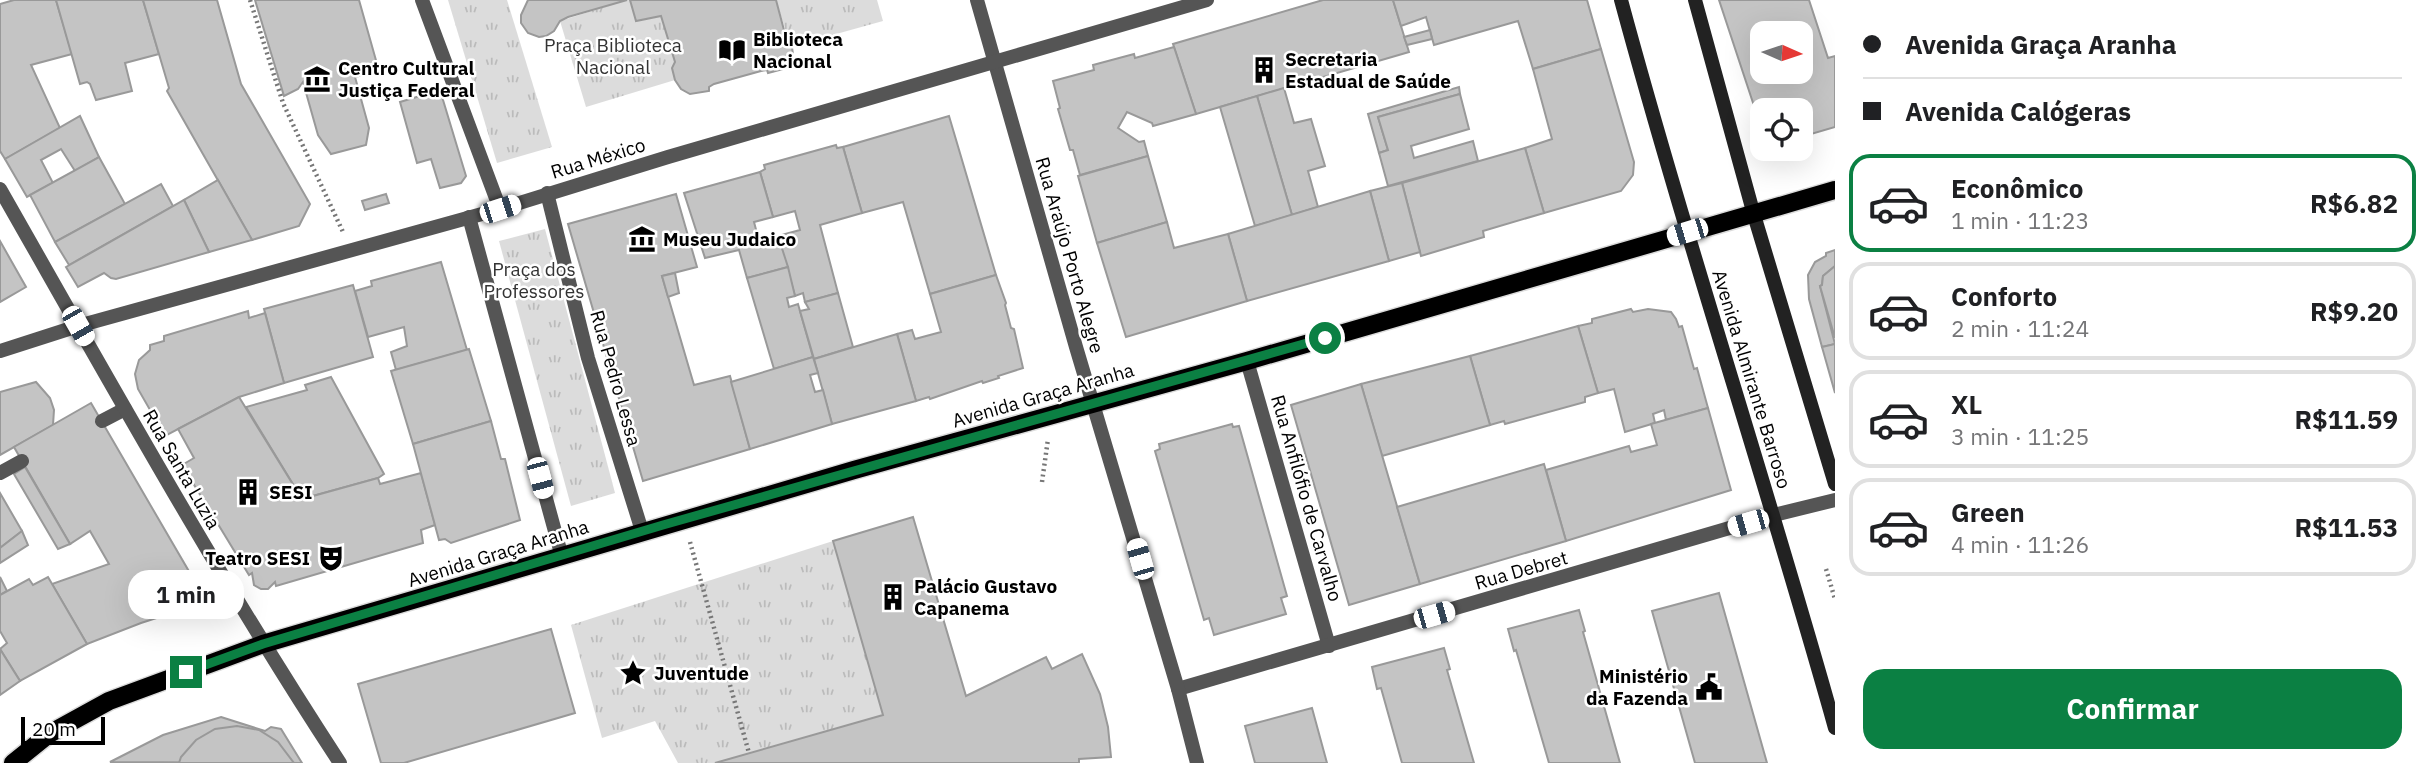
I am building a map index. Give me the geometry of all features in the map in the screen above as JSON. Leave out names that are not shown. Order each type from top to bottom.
[{"type":"main road","name":"Avenida Almirante Barroso","points":[[1621,0],[1687,232],[1774,515],[1835,728]]},
{"type":"main road","points":[[1695,0],[1754,215],[1835,484]]},
{"type":"main road","name":"Avenida Graça Aranha","points":[[13,763],[49,734],[109,701],[263,644],[683,519],[1247,361],[1835,190]]},
{"type":"street","points":[[422,0],[500,209]]},
{"type":"street","name":"Rua Araújo Porto Alegre","points":[[977,0],[1178,689],[1197,763]]},
{"type":"street","name":"Rua México","points":[[0,351],[78,326],[500,209],[1207,0]]},
{"type":"street","name":"Rua Santa Luzia","points":[[0,189],[263,644],[340,763]]},
{"type":"street","name":"Rua Pedro Lessa","points":[[547,193],[589,358],[642,531]]},
{"type":"street","points":[[469,216],[562,557]]},
{"type":"street","name":"Rua Anfilófio de Carvalho","points":[[1247,361],[1329,646]]},
{"type":"street","points":[[102,421],[125,409]]},
{"type":"street","points":[[0,473],[22,461]]},
{"type":"street","name":"Rua Debret","points":[[1178,689],[1774,515],[1835,500]]},
{"type":"path","points":[[250,0],[283,103],[350,249]]},
{"type":"path","points":[[1042,482],[1051,414]]},
{"type":"path","points":[[683,519],[750,753]]},
{"type":"path","points":[[1826,569],[1835,599]]},
{"type":"green space","points":[[448,0],[507,0],[552,147],[497,163]]},
{"type":"green space","name":"Praça Biblioteca Nacional","points":[[630,0],[637,21],[661,16],[675,62],[672,69],[675,80],[586,107],[560,21]]},
{"type":"green space","points":[[776,0],[877,0],[883,21],[793,46]]},
{"type":"green space","name":"Praça dos Professores","points":[[545,229],[615,493],[571,506],[499,241]]},
{"type":"green space","points":[[833,541],[883,715],[715,763],[678,763],[655,721],[602,738],[571,625]]},
{"type":"building","points":[[14,0],[56,0],[72,54],[31,65],[60,128],[5,159],[0,151],[0,4]]},
{"type":"building","points":[[56,0],[143,0],[159,54],[125,63],[132,91],[96,100],[90,84],[80,84]]},
{"type":"building","points":[[143,0],[217,0],[241,84],[310,204],[299,226],[252,240],[167,91],[169,88]]},
{"type":"building","name":"Centro Cultural Justiça Federal","points":[[255,0],[359,0],[379,71],[355,77],[369,128],[366,145],[331,154],[318,135],[303,82],[298,89],[284,96]]},
{"type":"building","points":[[528,0],[627,0],[568,17],[560,21],[554,31],[546,36],[539,37],[528,33],[521,23],[521,15]]},
{"type":"building","name":"Biblioteca Nacional","points":[[630,0],[776,0],[784,30],[790,35],[793,54],[790,63],[783,69],[768,73],[767,70],[761,71],[714,84],[709,87],[709,91],[690,94],[681,89],[675,80],[672,68],[675,62],[661,16],[636,21]]},
{"type":"building","name":"Secretaria Estadual de Saúde","points":[[1323,0],[1393,0],[1409,52],[1196,114],[1173,44]]},
{"type":"building","points":[[1393,0],[1587,0],[1601,49],[1533,69],[1518,21],[1434,45],[1426,17],[1401,26]]},
{"type":"building","points":[[1719,0],[1809,0],[1828,58],[1835,56],[1835,127],[1813,133],[1813,98],[1751,98]]},
{"type":"building","points":[[1430,30],[1432,39],[1407,45],[1404,37]]},
{"type":"building","points":[[1174,47],[1196,114],[1153,126],[1152,123],[1127,112],[1118,128],[1139,142],[1144,141],[1148,156],[1080,175],[1058,109],[1060,108],[1053,81],[1094,70],[1093,65],[1134,54],[1135,58]]},
{"type":"building","points":[[1601,49],[1634,162],[1633,175],[1621,191],[1544,213],[1525,148],[1552,139],[1533,69]]},
{"type":"building","points":[[1459,87],[1460,94],[1378,117],[1388,150],[1379,153],[1368,114]]},
{"type":"building","points":[[1284,88],[1294,123],[1311,119],[1325,166],[1308,171],[1318,207],[1292,215],[1257,96]]},
{"type":"building","points":[[440,90],[466,176],[461,183],[440,188],[431,159],[417,163],[400,102]]},
{"type":"building","points":[[1460,94],[1469,129],[1411,146],[1414,158],[1473,141],[1478,161],[1388,186],[1379,153],[1388,150],[1378,117]]},
{"type":"building","points":[[1257,96],[1292,215],[1255,226],[1220,107]]},
{"type":"building","points":[[80,116],[99,157],[75,171],[61,149],[41,160],[53,183],[27,197],[5,159]]},
{"type":"building","points":[[949,116],[996,275],[930,294],[903,202],[862,213],[843,147]]},
{"type":"building","points":[[836,145],[837,148],[843,147],[862,213],[820,225],[838,293],[805,302],[803,293],[795,296],[778,236],[800,230],[795,211],[773,217],[760,172],[765,169],[764,165]]},
{"type":"building","points":[[1525,148],[1544,213],[1483,231],[1484,237],[1421,256],[1402,183]]},
{"type":"building","points":[[1148,156],[1167,222],[1097,243],[1078,176]]},
{"type":"building","points":[[99,157],[125,204],[55,242],[30,195]]},
{"type":"building","points":[[760,172],[773,217],[754,222],[759,241],[778,236],[788,267],[747,278],[739,250],[705,258],[684,193]]},
{"type":"building","points":[[218,180],[252,240],[209,252],[184,200]]},
{"type":"building","points":[[1402,183],[1420,252],[1389,261],[1370,191]]},
{"type":"building","points":[[161,184],[173,206],[69,265],[55,242]]},
{"type":"building","points":[[1370,191],[1389,261],[1247,301],[1228,234]]},
{"type":"building","points":[[386,194],[389,203],[365,210],[362,201]]},
{"type":"building","points":[[676,194],[697,267],[662,276],[694,385],[730,376],[750,449],[643,481],[568,224]]},
{"type":"building","points":[[184,200],[209,252],[116,279],[104,273],[78,287],[66,267]]},
{"type":"building","points":[[1167,222],[1174,248],[1228,234],[1247,301],[1126,337],[1097,243]]},
{"type":"building","points":[[0,241],[26,287],[0,302]]},
{"type":"building","points":[[1835,250],[1835,266],[1823,276],[1820,286],[1835,344],[1822,347],[1809,299],[1808,275],[1815,262]]},
{"type":"building","points":[[441,262],[467,350],[396,370],[391,352],[407,346],[404,327],[368,337],[355,291],[372,286],[371,281]]},
{"type":"building","points":[[1835,266],[1835,338],[1820,286],[1823,276]]},
{"type":"building","points":[[788,267],[795,296],[787,298],[789,307],[798,304],[813,357],[774,369],[747,278]]},
{"type":"building","points":[[675,273],[679,293],[668,297],[662,276]]},
{"type":"building","points":[[996,275],[1011,328],[1014,329],[1023,368],[983,383],[982,381],[930,399],[929,397],[916,401],[897,334],[912,330],[915,339],[941,332],[930,294]]},
{"type":"building","points":[[353,285],[373,357],[284,383],[264,309]]},
{"type":"building","points":[[838,293],[853,347],[814,359],[800,311],[809,309],[805,302]]},
{"type":"building","points":[[1631,309],[1633,312],[1648,309],[1671,312],[1679,327],[1682,326],[1708,408],[1666,420],[1664,410],[1653,414],[1655,423],[1625,432],[1614,389],[1598,393],[1578,326],[1592,323],[1592,319]]},
{"type":"building","points":[[248,311],[249,318],[265,313],[284,383],[239,397],[165,436],[138,389],[135,374],[139,360],[150,350],[150,345],[164,341],[164,336]]},
{"type":"building","points":[[1578,326],[1598,393],[1585,397],[1585,402],[1505,424],[1504,421],[1490,425],[1470,356]]},
{"type":"building","points":[[897,334],[916,401],[832,424],[814,359]]},
{"type":"building","points":[[1835,344],[1835,393],[1822,347]]},
{"type":"building","points":[[469,349],[491,421],[413,444],[391,371]]},
{"type":"building","points":[[1470,356],[1490,425],[1382,456],[1361,384]]},
{"type":"building","points":[[813,357],[818,373],[810,375],[815,392],[823,390],[832,424],[750,449],[731,382]]},
{"type":"building","points":[[331,377],[384,474],[302,499],[246,407],[307,390],[305,385]]},
{"type":"building","points":[[36,382],[50,398],[54,410],[53,425],[0,455],[0,392]]},
{"type":"building","points":[[1361,384],[1420,584],[1349,605],[1291,405]]},
{"type":"building","name":"SESI","points":[[239,397],[302,499],[378,478],[380,484],[421,473],[435,525],[421,530],[423,543],[276,586],[275,582],[268,589],[254,585],[252,573],[249,575],[182,465],[194,458],[178,429]]},
{"type":"building","points":[[91,403],[194,580],[197,591],[188,608],[87,644],[52,584],[109,564],[90,531],[70,544],[14,447]]},
{"type":"building","points":[[1708,408],[1731,490],[1566,541],[1546,470],[1629,446],[1631,452],[1657,445],[1651,424]]},
{"type":"building","points":[[491,421],[501,459],[505,459],[520,520],[451,543],[445,539],[439,540],[413,444]]},
{"type":"building","points":[[1232,424],[1233,427],[1239,426],[1287,596],[1281,598],[1286,614],[1214,635],[1209,618],[1204,620],[1155,451],[1160,449],[1159,444]]},
{"type":"building","points":[[1544,464],[1566,541],[1420,584],[1397,507]]},
{"type":"building","points":[[25,467],[70,544],[58,549],[14,474]]},
{"type":"building","points":[[0,493],[22,531],[0,548]]},
{"type":"building","name":"Palácio Gustavo Capanema","points":[[913,517],[966,696],[1046,657],[1052,669],[1082,654],[1100,694],[1108,727],[1111,757],[1079,759],[1079,763],[715,763],[883,715],[833,541]]},
{"type":"building","points":[[22,531],[28,545],[0,563],[0,548]]},
{"type":"building","points":[[0,577],[7,591],[0,595]]},
{"type":"building","points":[[48,577],[87,644],[20,681],[0,649],[7,643],[0,631],[0,595],[29,579],[33,585]]},
{"type":"building","name":"Ministério da Fazenda","points":[[1719,593],[1767,763],[1695,763],[1652,611]]},
{"type":"building","name":"Ministério da Fazenda","points":[[1579,610],[1620,763],[1549,763],[1508,629]]},
{"type":"building","points":[[551,629],[575,713],[404,763],[381,763],[358,684]]},
{"type":"building","points":[[1444,648],[1450,669],[1447,670],[1474,763],[1402,763],[1381,688],[1377,689],[1372,667]]},
{"type":"building","points":[[0,649],[20,681],[0,695]]},
{"type":"building","points":[[1312,708],[1327,763],[1255,763],[1245,726]]},
{"type":"building","points":[[221,717],[265,731],[271,727],[281,729],[302,763],[110,762],[163,735]]},
{"type":"building","points":[[237,726],[259,730],[278,742],[294,763],[179,763],[196,740],[215,729]]},
{"type":"place","name":"Biblioteca Nacional","points":[[732,50]]},
{"type":"place","name":"Secretaria Estadual de Saúde","points":[[1264,70]]},
{"type":"place","name":"Centro Cultural Justiça Federal","points":[[317,79]]},
{"type":"place","name":"Museu Judaico","points":[[642,239]]},
{"type":"place","name":"SESI","points":[[248,492]]},
{"type":"place","name":"Teatro SESI","points":[[331,558]]},
{"type":"place","name":"Palácio Gustavo Capanema","points":[[893,597]]},
{"type":"place","name":"Juventude","points":[[633,673]]},
{"type":"place","name":"Ministério da Fazenda","points":[[1709,687]]},
{"type":"route","points":[[186,672],[263,644],[663,525],[1325,338]]}]
